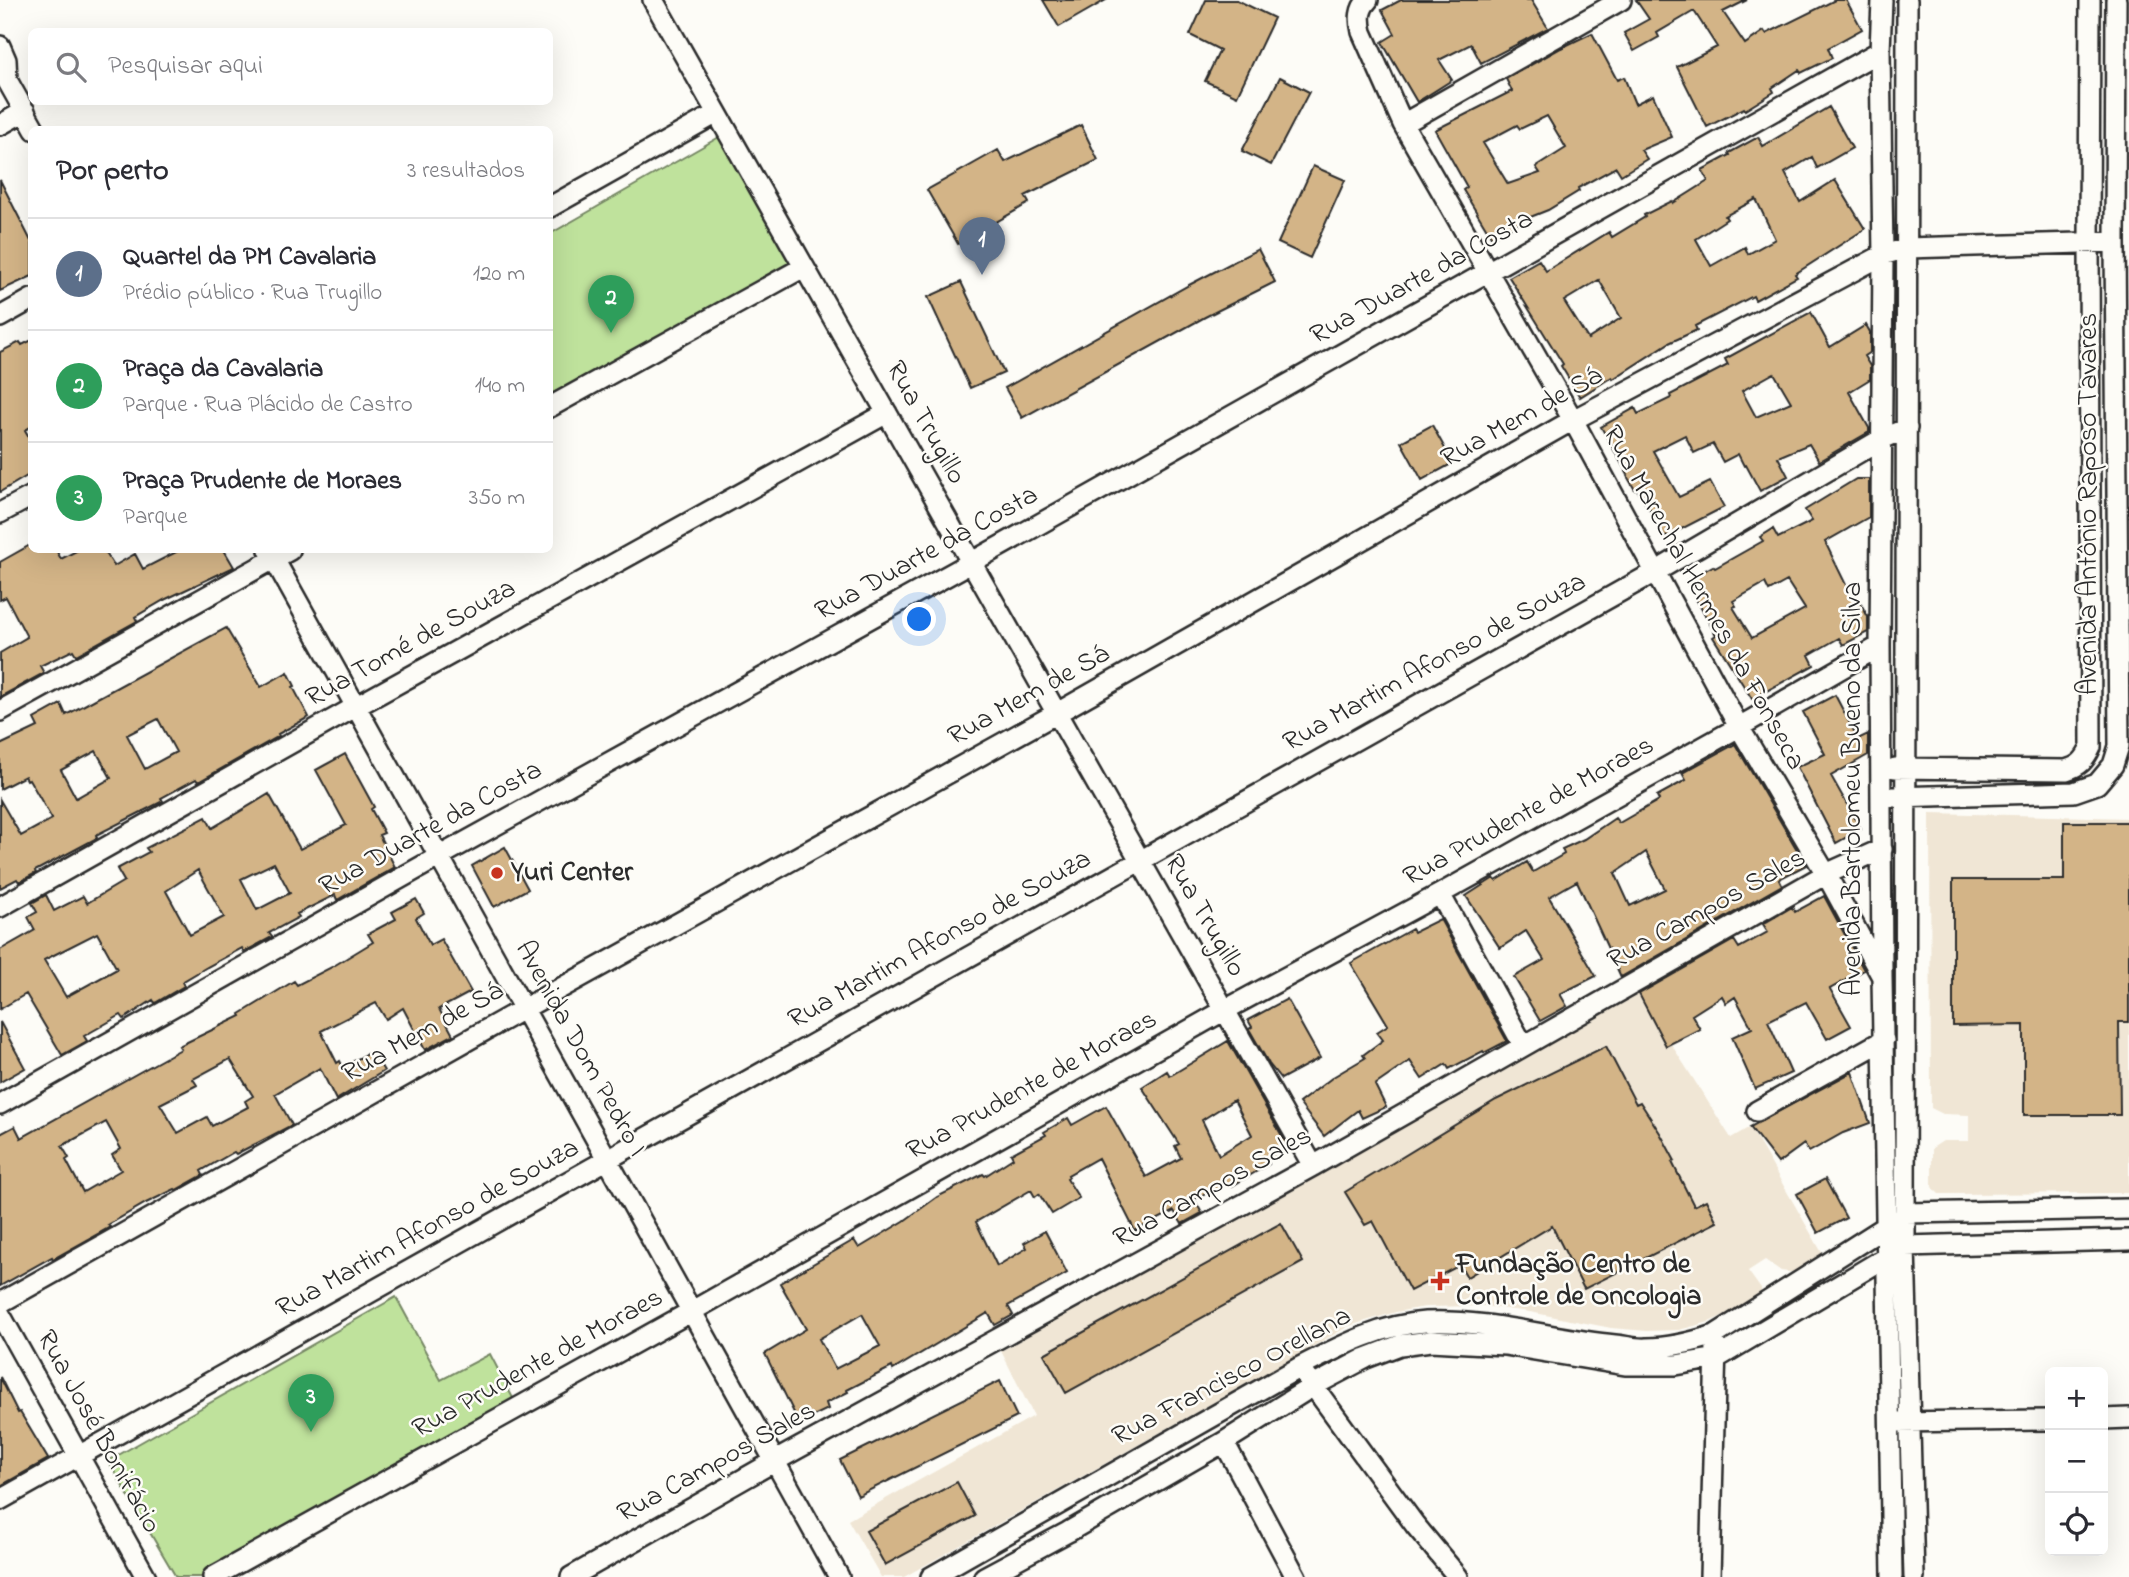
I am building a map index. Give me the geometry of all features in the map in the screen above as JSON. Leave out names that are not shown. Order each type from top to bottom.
[{"type":"street","name":"Rua Trugillo","points":[[653,0],[1313,1166]]},
{"type":"street","points":[[1403,124],[1621,0]]},
{"type":"street","name":"Avenida Bartolomeu Bueno da Silva","points":[[1882,0],[1882,976],[1892,1577]]},
{"type":"street","name":"Avenida Bartolomeu Bueno da Silva","points":[[1907,0],[1905,1246],[1914,1577]]},
{"type":"street","name":"Avenida Antônio Raposo Tavares","points":[[2090,0],[2091,747]]},
{"type":"street","name":"Avenida Antônio Raposo Tavares","points":[[1882,797],[2074,792],[2097,784],[2113,765],[2119,746],[2116,0]]},
{"type":"street","name":"Rua Marechal Hermes da Fonseca","points":[[1367,1],[1361,10],[1360,22],[1403,124],[1573,421],[1739,727],[1826,874],[1882,976]]},
{"type":"street","points":[[0,46],[6,60],[4,78],[33,126]]},
{"type":"street","name":"Rua Duarte da Costa","points":[[0,1104],[440,856],[1488,274],[1881,51]]},
{"type":"street","points":[[0,125],[25,111]]},
{"type":"street","points":[[553,205],[717,113]]},
{"type":"street","name":"Rua Mem de Sá","points":[[0,1303],[1057,713],[1573,421],[1883,255],[1907,248],[2115,242]]},
{"type":"street","points":[[553,405],[804,267]]},
{"type":"street","points":[[0,317],[28,301]]},
{"type":"street","name":"Rua Tomé de Souza","points":[[0,907],[887,413]]},
{"type":"street","name":"Rua Martim Afonso de Souza","points":[[0,1500],[1655,572],[1880,440],[1907,428]]},
{"type":"street","points":[[0,513],[28,498]]},
{"type":"street","points":[[0,711],[276,553]]},
{"type":"street","name":"Avenida Dom Pedro I","points":[[279,553],[357,706],[839,1577]]},
{"type":"street","points":[[2091,581],[2117,581]]},
{"type":"street","name":"Rua Prudente de Moraes","points":[[213,1577],[1880,646]]},
{"type":"street","points":[[1881,768],[2066,770],[2075,768],[2085,760],[2091,747],[2119,746]]},
{"type":"street","name":"Rua Campos Sales","points":[[571,1577],[775,1461],[1313,1166],[1826,874],[1882,849]]},
{"type":"street","points":[[1440,894],[1523,1045]]},
{"type":"street","points":[[1882,976],[1905,977]]},
{"type":"street","points":[[1757,1111],[1884,1040]]},
{"type":"street","points":[[1905,1213],[2129,1209]]},
{"type":"street","name":"Rua Francisco Orellana","points":[[984,1577],[1224,1442],[1422,1322],[1460,1321],[1497,1325],[1588,1343],[1647,1349],[1685,1344],[1715,1335],[1905,1213]]},
{"type":"street","points":[[1905,1246],[2129,1240]]},
{"type":"street","name":"Rua Francisco Orellana","points":[[931,1577],[1300,1367],[1355,1339],[1397,1336],[1431,1341],[1504,1345],[1625,1365],[1676,1365],[1717,1358],[1905,1246]]},
{"type":"street","name":"Rua José Bonifácio","points":[[0,1314],[146,1577]]},
{"type":"street","points":[[1710,1577],[1717,1358],[1715,1335]]},
{"type":"street","points":[[1300,1367],[1415,1525],[1458,1577]]},
{"type":"street","points":[[2108,1419],[2129,1419]]},
{"type":"street","points":[[1889,1422],[2045,1420]]},
{"type":"street","points":[[1224,1442],[1296,1577]]},
{"type":"shaded area","points":[[1930,813],[2129,818],[2129,1193],[1939,1194],[1932,1187],[1932,1148],[1943,1141],[1969,1141],[1969,1115],[1943,1114],[1931,1108]]},
{"type":"shaded area","name":"Fundação Centro de Controle de Oncologia","points":[[1638,992],[1731,1138],[1750,1127],[1825,1258],[1796,1273],[1781,1271],[1765,1260],[1748,1271],[1761,1289],[1761,1296],[1755,1301],[1709,1322],[1679,1330],[1611,1328],[1483,1306],[1425,1307],[1396,1312],[1349,1326],[904,1577],[881,1577],[848,1520],[1034,1416],[1001,1351]]},
{"type":"green space","points":[[721,136],[794,260],[553,404],[553,232]]},
{"type":"green space","points":[[396,1297],[441,1380],[490,1354],[515,1402],[205,1577],[176,1577],[108,1461]]},
{"type":"building","points":[[1043,0],[1106,0],[1059,27]]},
{"type":"building","points":[[1206,0],[1237,0],[1274,18],[1237,96],[1205,81],[1220,50],[1190,35]]},
{"type":"building","points":[[1401,0],[1531,0],[1548,28],[1481,63],[1471,44],[1439,60],[1452,80],[1417,102],[1382,42],[1395,34],[1382,10]]},
{"type":"building","points":[[1636,0],[1747,0],[1723,12],[1745,44],[1764,31],[1766,34],[1835,0],[1846,0],[1862,29],[1828,48],[1832,58],[1801,73],[1799,70],[1772,88],[1774,92],[1745,110],[1744,108],[1707,127],[1677,67],[1717,47],[1694,11],[1657,33],[1659,37],[1634,51],[1624,33],[1649,19]]},
{"type":"building","points":[[1592,33],[1617,80],[1624,77],[1635,104],[1653,95],[1672,137],[1641,150],[1647,159],[1621,175],[1616,167],[1578,188],[1579,191],[1548,210],[1492,238],[1463,190],[1467,187],[1435,130],[1512,91],[1506,79]],"holes":[[[1547,116],[1566,148],[1536,167],[1540,173],[1508,184],[1483,143],[1517,125],[1520,129]]]},
{"type":"building","points":[[1280,77],[1309,92],[1271,165],[1242,151]]},
{"type":"building","points":[[1829,107],[1852,148],[1817,168],[1812,157],[1785,173],[1800,202],[1835,180],[1865,229],[1795,274],[1797,277],[1755,300],[1753,296],[1695,326],[1697,330],[1669,343],[1580,397],[1561,366],[1563,364],[1509,277],[1539,260],[1546,271],[1609,232],[1612,237],[1645,217],[1644,215],[1672,201],[1673,203],[1708,181],[1702,170],[1730,155],[1729,153],[1758,137],[1763,146]],"holes":[[[1756,199],[1775,239],[1748,254],[1745,247],[1711,266],[1696,239],[1727,219],[1725,216]],[[1599,280],[1621,318],[1588,339],[1564,301]]]},
{"type":"building","points":[[1081,125],[1098,160],[1025,196],[1029,203],[958,244],[927,190],[998,150],[1005,162]]},
{"type":"building","points":[[1313,166],[1345,180],[1310,258],[1278,243]]},
{"type":"building","points":[[0,180],[28,235],[28,278],[0,291]]},
{"type":"building","points":[[1258,249],[1275,282],[1205,317],[1022,418],[1005,388]]},
{"type":"building","points":[[961,282],[1004,373],[970,388],[928,297]]},
{"type":"building","points":[[1811,312],[1830,347],[1866,325],[1870,332],[1870,352],[1864,356],[1870,366],[1870,379],[1849,392],[1869,432],[1819,461],[1809,444],[1778,457],[1788,476],[1760,491],[1738,454],[1723,462],[1713,444],[1694,453],[1685,435],[1653,451],[1679,497],[1710,482],[1724,507],[1664,538],[1649,507],[1637,489],[1635,490],[1601,427],[1635,408],[1638,414],[1671,398],[1670,395],[1728,365],[1725,359]],"holes":[[[1774,373],[1791,402],[1756,417],[1742,391]]]},
{"type":"building","points":[[20,342],[22,345],[28,342],[28,428],[25,430],[28,435],[28,475],[0,492],[0,352]]},
{"type":"building","points":[[1432,425],[1453,463],[1422,480],[1401,442]]},
{"type":"building","points":[[1856,479],[1869,479],[1869,517],[1825,542],[1848,589],[1852,587],[1868,617],[1868,632],[1843,645],[1839,638],[1809,655],[1814,665],[1752,699],[1713,637],[1716,635],[1686,581],[1763,541],[1760,537],[1773,529],[1778,538],[1812,521],[1805,510]],"holes":[[[1787,581],[1805,609],[1752,638],[1733,607],[1736,606],[1733,601],[1765,583],[1769,591]]]},
{"type":"building","points":[[28,546],[28,553],[58,553],[61,559],[72,553],[106,553],[114,566],[135,554],[143,569],[174,553],[226,553],[234,567],[164,600],[135,617],[137,621],[76,655],[73,650],[40,666],[44,673],[0,697],[0,653],[27,637],[6,597],[0,600],[0,562]]},
{"type":"building","points":[[226,628],[261,687],[288,672],[309,717],[198,782],[196,779],[161,798],[163,801],[96,835],[97,838],[35,871],[36,873],[0,888],[0,800],[21,836],[52,819],[25,776],[0,789],[0,745],[38,727],[34,719],[61,704],[66,715]],"holes":[[[158,719],[176,752],[145,769],[127,735]],[[96,751],[111,778],[76,798],[61,770]]]},
{"type":"building","points":[[1835,695],[1858,739],[1868,734],[1868,755],[1831,776],[1861,829],[1836,843],[1797,767],[1825,754],[1803,712]]},
{"type":"building","points":[[1735,744],[1806,865],[1779,879],[1782,885],[1621,977],[1577,881],[1549,897],[1596,976],[1560,994],[1567,1006],[1540,1021],[1514,977],[1544,960],[1526,931],[1500,948],[1466,896],[1527,862],[1533,872],[1564,854],[1562,849],[1584,839],[1615,818],[1619,823],[1659,800],[1657,796],[1686,780],[1682,773]],"holes":[[[1646,852],[1665,889],[1630,906],[1615,873]]]},
{"type":"building","points":[[345,754],[374,807],[371,809],[384,833],[379,835],[395,867],[337,900],[335,895],[297,914],[299,917],[269,933],[272,937],[244,952],[242,948],[207,967],[182,982],[184,986],[155,1003],[153,1000],[124,1019],[121,1015],[84,1036],[87,1041],[62,1055],[26,994],[0,1009],[0,950],[35,930],[28,917],[37,912],[32,903],[46,895],[54,911],[83,896],[87,903],[124,881],[117,869],[149,852],[146,848],[206,817],[212,828],[269,794],[300,849],[346,825],[316,770]],"holes":[[[274,863],[290,893],[257,910],[241,879]],[[198,870],[224,917],[190,935],[166,891]],[[97,933],[117,969],[66,997],[44,960]]]},
{"type":"building","points":[[2064,822],[2129,822],[2129,1022],[2119,1022],[2120,1115],[2024,1115],[2024,1025],[1953,1026],[1953,880],[2064,880]]},
{"type":"building","name":"Yuri Center","points":[[505,847],[528,889],[494,907],[472,866]]},
{"type":"building","points":[[1824,896],[1864,970],[1830,989],[1851,1026],[1827,1039],[1806,1002],[1768,1021],[1791,1073],[1755,1089],[1732,1037],[1752,1028],[1735,997],[1726,1003],[1722,996],[1692,1015],[1700,1029],[1666,1046],[1639,994],[1734,940],[1739,948],[1768,932],[1763,924],[1792,907],[1795,912]]},
{"type":"building","points":[[416,899],[424,913],[416,918],[430,945],[441,939],[471,992],[439,1009],[453,1035],[425,1050],[403,1008],[386,1019],[376,1003],[321,1031],[337,1063],[340,1061],[343,1067],[372,1051],[384,1071],[336,1100],[320,1068],[275,1094],[292,1125],[236,1154],[234,1152],[201,1171],[203,1175],[146,1203],[108,1225],[110,1227],[0,1286],[0,1134],[15,1126],[21,1138],[181,1049],[179,1046],[241,1016],[240,1014],[294,981],[297,985],[332,967],[373,942],[368,934],[396,919],[392,912]],"holes":[[[230,1059],[253,1096],[245,1101],[248,1107],[212,1126],[207,1117],[178,1133],[160,1104],[197,1085],[193,1079]],[[106,1122],[121,1149],[112,1155],[121,1170],[83,1192],[66,1160],[69,1158],[62,1146]]]},
{"type":"building","points":[[1440,919],[1507,1041],[1449,1069],[1446,1064],[1422,1079],[1410,1061],[1375,1085],[1386,1107],[1362,1118],[1358,1110],[1324,1136],[1299,1103],[1333,1077],[1365,1058],[1363,1055],[1383,1040],[1377,1032],[1388,1025],[1351,963],[1412,929],[1414,932]]},
{"type":"building","points":[[1287,999],[1320,1058],[1281,1079],[1249,1029],[1252,1027],[1248,1020]]},
{"type":"building","points":[[0,1022],[25,1068],[0,1082]]},
{"type":"building","points":[[1228,1041],[1290,1150],[1268,1161],[1269,1164],[1232,1186],[1231,1183],[1194,1199],[1202,1213],[1182,1224],[1174,1211],[1135,1231],[1098,1158],[1068,1175],[1067,1179],[1079,1198],[1052,1214],[1039,1194],[1035,1197],[1031,1190],[976,1222],[997,1266],[1027,1248],[1024,1243],[1045,1231],[1067,1273],[1008,1306],[1013,1315],[995,1325],[988,1313],[893,1370],[892,1367],[847,1390],[848,1392],[826,1403],[828,1409],[799,1423],[765,1354],[806,1329],[780,1283],[854,1240],[859,1248],[937,1197],[983,1174],[985,1176],[1013,1158],[1011,1154],[1046,1135],[1044,1132],[1068,1118],[1072,1125],[1106,1106],[1146,1177],[1181,1158],[1175,1146],[1179,1144],[1142,1087],[1167,1071],[1170,1076]],"holes":[[[1234,1100],[1252,1135],[1219,1155],[1202,1120]],[[862,1314],[880,1346],[835,1369],[819,1339]]]},
{"type":"building","points":[[1606,1046],[1636,1104],[1640,1102],[1660,1133],[1694,1206],[1706,1200],[1717,1222],[1584,1289],[1552,1226],[1467,1277],[1460,1265],[1410,1291],[1373,1221],[1365,1225],[1345,1192],[1496,1100]]},
{"type":"building","points":[[1852,1072],[1870,1123],[1843,1133],[1809,1152],[1804,1144],[1778,1163],[1750,1127]]},
{"type":"building","points":[[1825,1179],[1846,1218],[1818,1233],[1797,1194]]},
{"type":"building","points":[[1281,1223],[1303,1262],[1066,1393],[1044,1354]]},
{"type":"building","points":[[0,1377],[18,1413],[20,1412],[48,1459],[0,1486]]},
{"type":"building","points":[[1000,1381],[1017,1417],[858,1496],[840,1460]]},
{"type":"building","points":[[957,1482],[975,1516],[885,1565],[866,1531]]},
{"type":"place","name":"Quartel da PM Cavalaria","points":[[982,275]]},
{"type":"place","name":"Praça da Cavalaria","points":[[611,333]]},
{"type":"place","name":"Yuri Center","points":[[497,873]]},
{"type":"place","name":"Fundação Centro de Controle de Oncologia","points":[[1440,1281]]},
{"type":"place","name":"Praça Prudente de Moraes","points":[[311,1432]]}]
